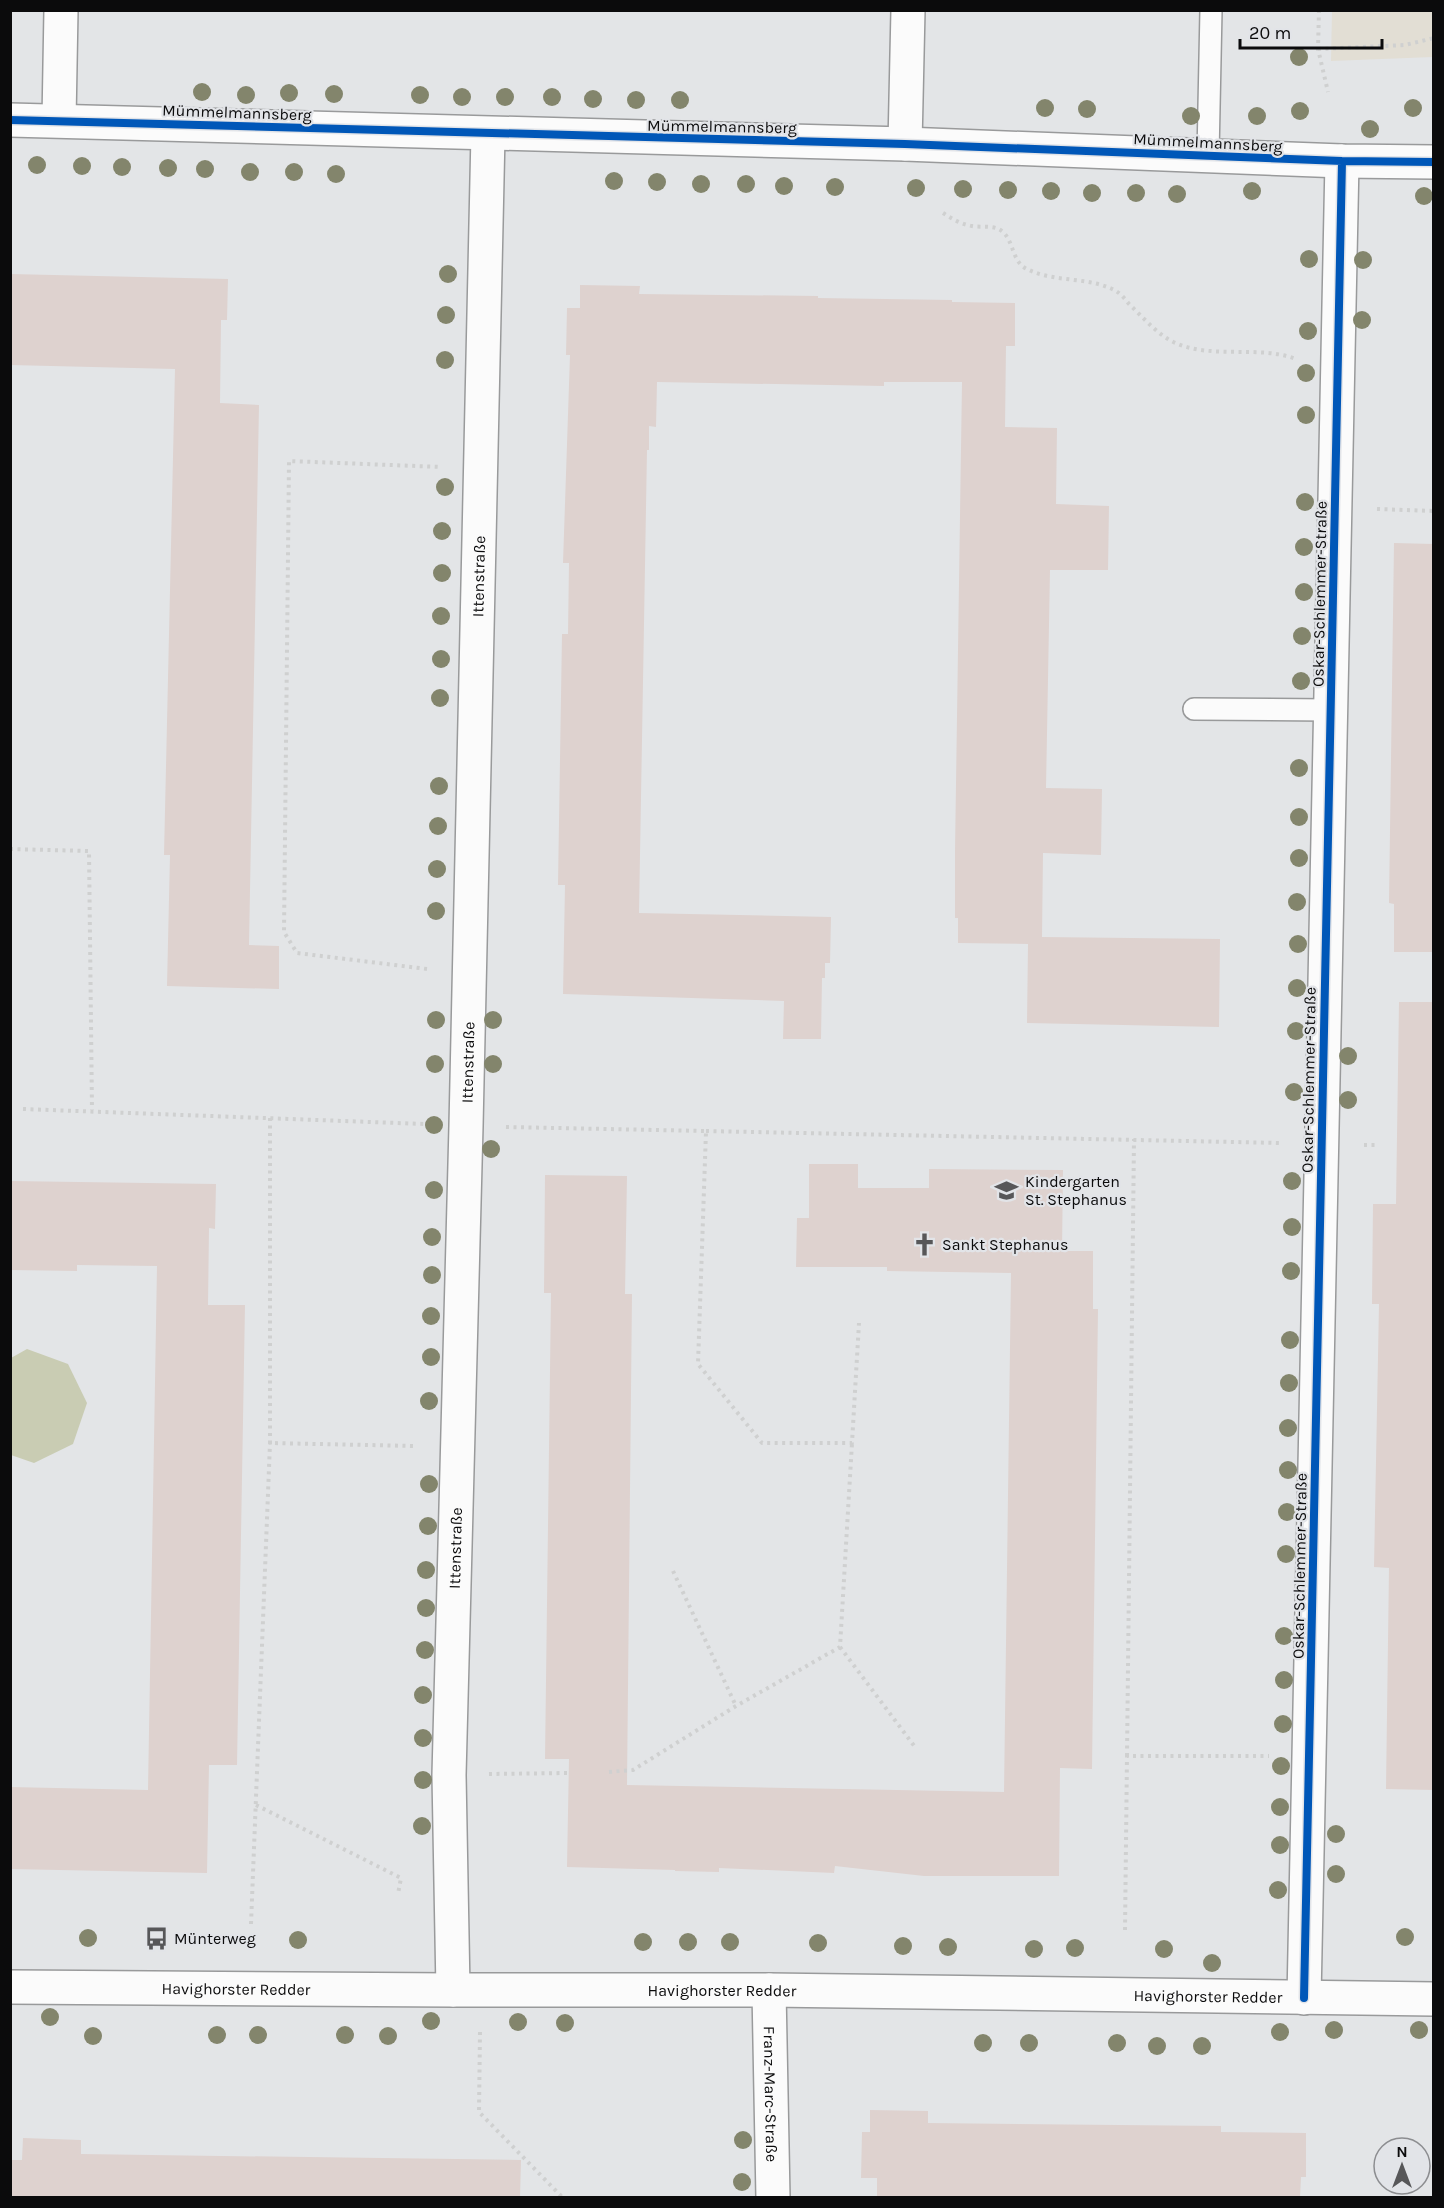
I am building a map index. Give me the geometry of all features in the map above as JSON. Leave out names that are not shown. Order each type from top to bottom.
[{"type":"street","points":[[59,120],[61,10]]},
{"type":"street","points":[[905,144],[908,10]]},
{"type":"street","name":"Mümmelmannsberg","points":[[10,120],[905,144],[1342,161],[1434,162]]},
{"type":"street","name":"Ittenstraße","points":[[467,1990],[450,1775],[488,134]]},
{"type":"street","name":"Oskar-Schlemmer-Straße","points":[[1304,1998],[1342,161]]},
{"type":"street","name":"Havighorster Redder","points":[[10,1987],[769,1990],[1434,1999]]},
{"type":"street","name":"Franz-Marc-Straße","points":[[769,1990],[773,2198]]},
{"type":"lane","points":[[1208,155],[1210,10]]},
{"type":"lane","points":[[1194,709],[1330,710]]},
{"type":"path","points":[[1319,10],[1318,48],[1328,92]]},
{"type":"path","points":[[1318,48],[1405,45],[1434,38]]},
{"type":"path","points":[[943,213],[956,221],[973,226],[989,226],[1002,231],[1025,269],[1099,285],[1117,292],[1158,332],[1179,345],[1206,350],[1284,354],[1314,365],[1338,368]]},
{"type":"path","points":[[470,975],[297,953],[284,932],[289,461],[481,468]]},
{"type":"path","points":[[1334,508],[1434,511]]},
{"type":"path","points":[[10,849],[89,850],[92,1110]]},
{"type":"path","points":[[23,1109],[466,1126],[1377,1145]]},
{"type":"path","points":[[252,1924],[270,1443],[270,1118]]},
{"type":"path","points":[[706,1131],[698,1365],[762,1443],[852,1443]]},
{"type":"path","points":[[1125,1930],[1134,1140]]},
{"type":"path","points":[[859,1323],[840,1647],[915,1747]]},
{"type":"path","points":[[270,1443],[458,1447]]},
{"type":"path","points":[[673,1570],[736,1706]]},
{"type":"path","points":[[609,1772],[633,1770],[736,1706],[840,1647]]},
{"type":"path","points":[[1127,1756],[1309,1756]]},
{"type":"path","points":[[450,1775],[569,1773]]},
{"type":"path","points":[[256,1805],[401,1878],[398,1894]]},
{"type":"path","points":[[467,1990],[479,2112],[563,2198]]},
{"type":"shaded area","points":[[1332,11],[1433,11],[1433,57],[1331,61]]},
{"type":"green space","points":[[27,1349],[68,1364],[87,1403],[73,1444],[34,1463],[11,1455],[11,1358]]},
{"type":"building","points":[[10,274],[228,279],[227,320],[221,320],[220,403],[259,405],[249,945],[279,946],[279,989],[167,986],[170,855],[164,855],[175,369],[10,365]]},
{"type":"building","points":[[580,285],[640,286],[639,294],[818,296],[818,298],[1015,303],[1015,346],[1006,346],[1005,427],[1057,428],[1056,504],[1109,506],[1108,570],[1050,570],[1046,788],[1102,789],[1101,855],[1043,853],[1042,937],[1220,939],[1219,1027],[1027,1023],[1028,944],[958,943],[958,918],[955,918],[955,851],[962,382],[884,382],[884,386],[657,382],[656,427],[649,426],[649,450],[647,450],[639,913],[831,917],[830,963],[825,963],[825,978],[822,978],[821,1039],[783,1039],[784,1001],[563,994],[565,885],[558,885],[562,634],[568,634],[569,563],[563,563],[570,355],[566,355],[567,308],[580,308]]},
{"type":"building","points":[[1394,543],[1434,544],[1434,952],[1394,952],[1394,904],[1389,903]]},
{"type":"building","points":[[1399,1002],[1434,1002],[1434,1790],[1386,1789],[1389,1568],[1374,1567],[1379,1304],[1372,1304],[1373,1204],[1396,1204]]},
{"type":"building","points":[[809,1164],[858,1164],[858,1188],[929,1188],[929,1169],[1063,1170],[1062,1251],[1093,1251],[1093,1309],[1098,1309],[1092,1769],[1060,1768],[1059,1876],[924,1876],[835,1866],[834,1873],[719,1868],[719,1872],[567,1867],[569,1759],[545,1759],[551,1293],[544,1293],[545,1175],[627,1176],[625,1294],[632,1294],[627,1785],[1004,1792],[1011,1273],[887,1271],[887,1267],[796,1267],[797,1218],[809,1218]]},
{"type":"building","points":[[10,1181],[216,1184],[215,1229],[209,1228],[208,1305],[245,1305],[237,1765],[209,1765],[207,1873],[10,1869],[10,1787],[148,1790],[157,1266],[77,1265],[77,1271],[10,1270]]},
{"type":"building","points":[[870,2110],[928,2111],[928,2123],[1221,2126],[1221,2132],[1306,2133],[1306,2177],[1301,2177],[1300,2198],[888,2198],[888,2196],[877,2196],[877,2178],[861,2178],[862,2132],[870,2132]]},
{"type":"building","points":[[23,2138],[81,2140],[81,2154],[521,2160],[520,2198],[10,2198],[10,2160],[22,2160]]},
{"type":"cycle path","points":[[10,120],[905,144],[1342,161],[1434,162]]},
{"type":"cycle path","points":[[1304,1998],[1342,161]]},
{"type":"place","name":"Kindergarten St. Stephanus","points":[[1007,1190]]},
{"type":"place","name":"Sankt Stephanus","points":[[924,1244]]},
{"type":"place","name":"Münterweg","points":[[156,1938]]}]
